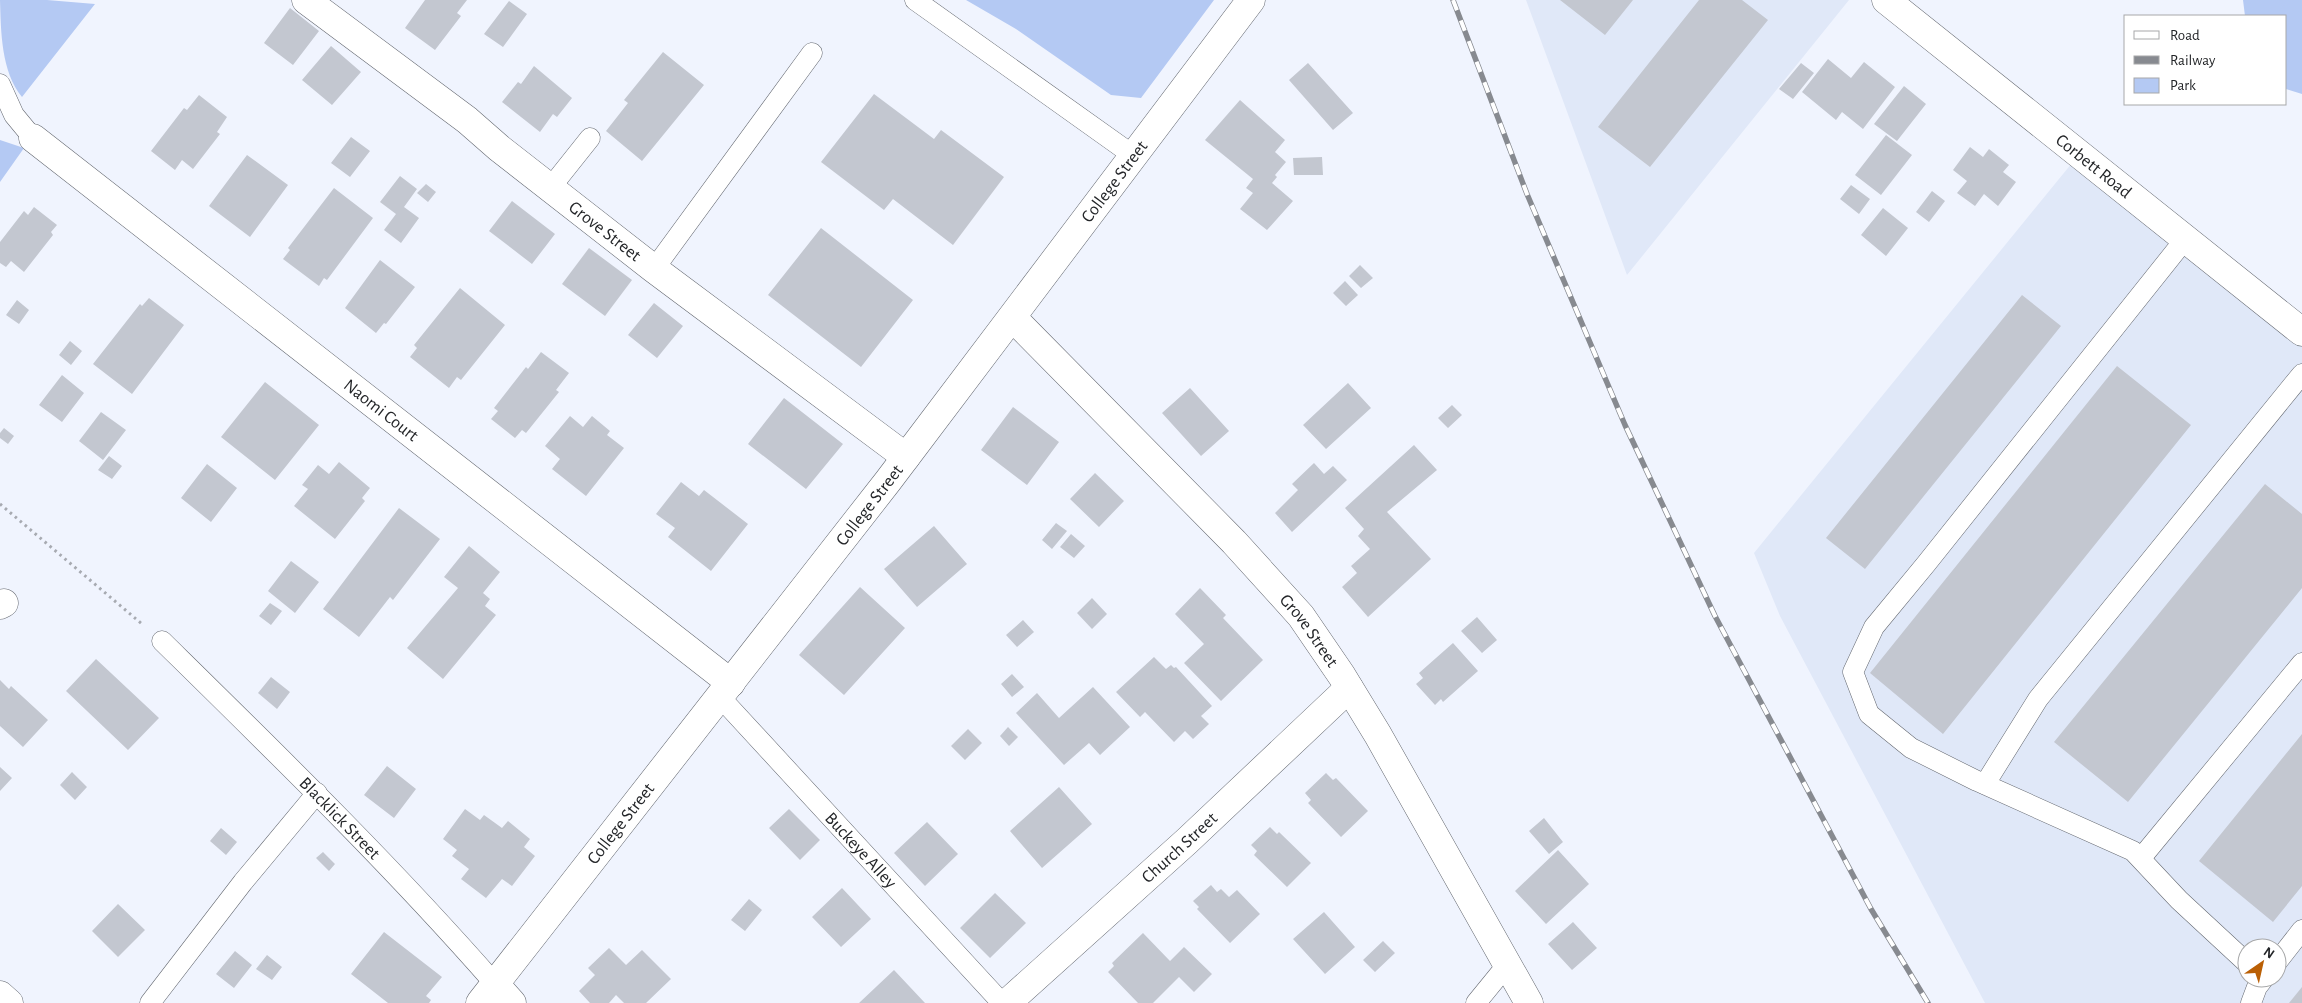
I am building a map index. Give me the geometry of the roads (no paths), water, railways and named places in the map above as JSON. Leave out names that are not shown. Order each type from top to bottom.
[{"type":"street","name":"Grove Street","points":[[306,0],[467,120],[499,148],[654,269],[906,457]]},
{"type":"street","name":"College Street","points":[[496,997],[725,690],[1013,318],[1251,0]]},
{"type":"street","name":"Corbett Road","points":[[1886,0],[2302,332]]},
{"type":"street","name":"Naomi Court","points":[[33,138],[725,690]]},
{"type":"street","name":"Grove Street","points":[[1013,318],[1234,542],[1295,609],[1322,644],[1378,735],[1528,1003]]},
{"type":"street","name":"Church Street","points":[[1007,1003],[1187,841],[1350,688]]},
{"type":"street","points":[[0,995],[9,1003]]},
{"type":"lane","points":[[915,0],[1134,156]]},
{"type":"lane","points":[[654,269],[812,53]]},
{"type":"lane","points":[[0,84],[14,115],[33,138]]},
{"type":"lane","points":[[551,187],[590,138]]},
{"type":"lane","points":[[2186,238],[1874,627],[1853,672],[1869,714],[1911,748],[2133,850],[2179,900],[2237,954]]},
{"type":"lane","points":[[1986,784],[2038,699],[2302,374]]},
{"type":"lane","name":"Blacklick Street","points":[[162,641],[317,793],[407,886],[496,997]]},
{"type":"lane","points":[[2140,858],[2302,663]]},
{"type":"lane","name":"Buckeye Alley","points":[[725,690],[1002,1003]]},
{"type":"lane","points":[[150,1003],[243,882],[317,793]]},
{"type":"lane","points":[[2287,949],[2302,930]]},
{"type":"lane","points":[[1476,1003],[1507,965]]},
{"type":"lane","points":[[2251,1003],[2257,988]]},
{"type":"railway","points":[[1453,0],[1527,194],[1625,425],[1715,616],[1871,909],[1928,1003]]}]
